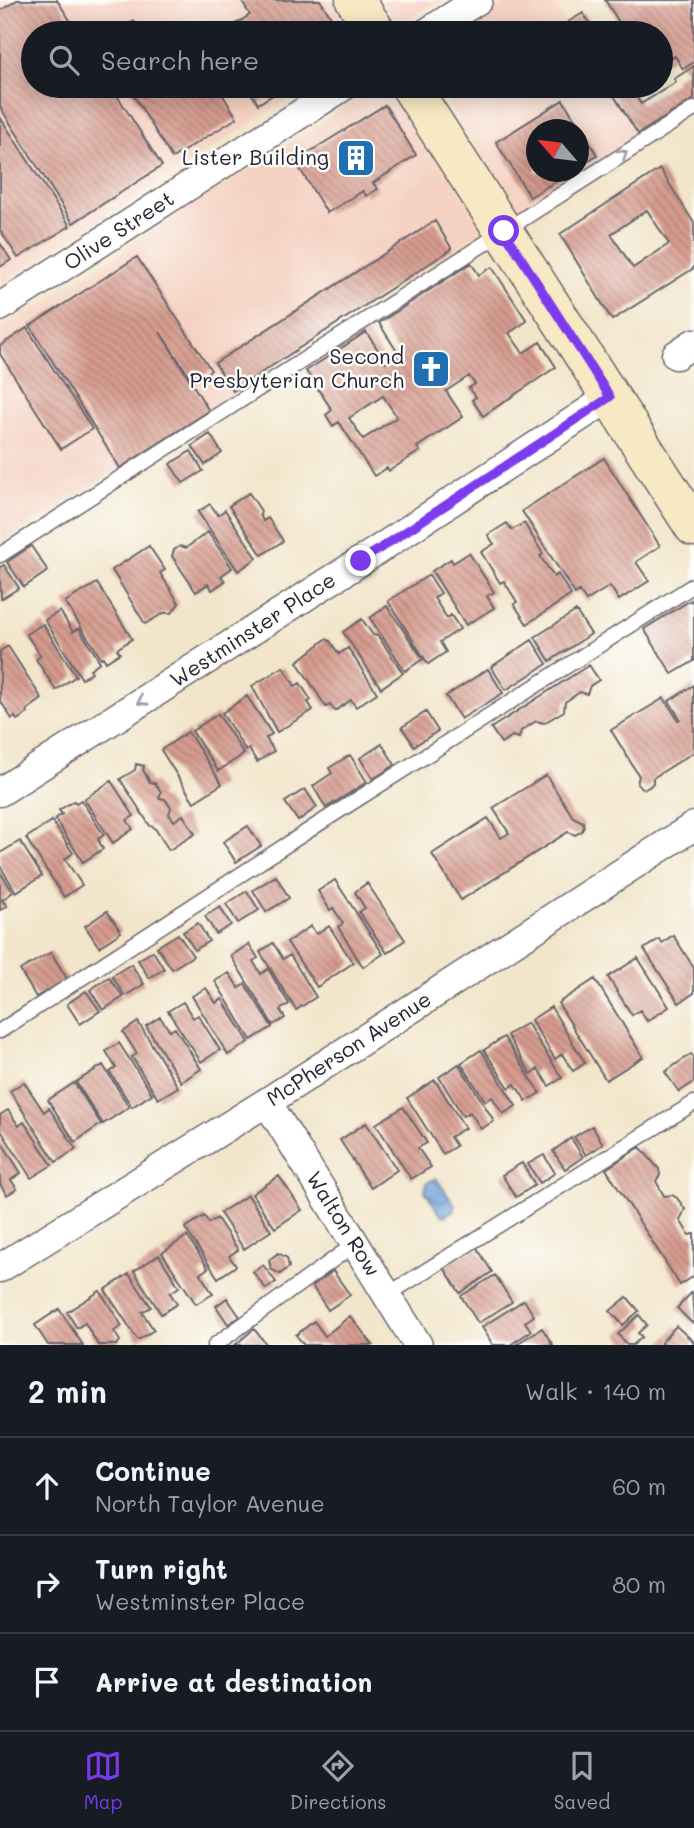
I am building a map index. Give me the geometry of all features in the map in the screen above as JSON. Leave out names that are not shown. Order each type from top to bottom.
[{"type":"street","points":[[355,0],[369,21]]},
{"type":"street","points":[[445,21],[478,0]]},
{"type":"street","name":"Olive Street","points":[[0,307],[325,98]]},
{"type":"street","points":[[418,98],[694,527]]},
{"type":"street","name":"Westminster Place","points":[[0,792],[361,561],[610,397]]},
{"type":"street","name":"McPherson Avenue","points":[[0,1268],[267,1102],[694,826]]},
{"type":"street","name":"Walton Row","points":[[267,1102],[418,1345]]},
{"type":"lane","points":[[0,555],[694,109]]},
{"type":"lane","points":[[0,1031],[694,585]]},
{"type":"lane","points":[[387,1295],[694,1103]]},
{"type":"lane","points":[[215,1345],[355,1244]]},
{"type":"shaded area","points":[[14,0],[332,0],[346,21],[21,21],[21,98],[290,98],[0,284],[0,9]]},
{"type":"shaded area","points":[[380,0],[440,0],[409,20],[403,20],[395,19],[389,14]]},
{"type":"shaded area","points":[[510,0],[550,0],[564,21],[477,21]]},
{"type":"shaded area","points":[[359,98],[400,98],[485,230],[0,544],[0,330]]},
{"type":"shaded area","points":[[444,98],[614,98],[638,135],[589,166],[589,119],[526,119],[526,182],[564,182],[515,213]]},
{"type":"water","points":[[436,1178],[455,1206],[454,1210],[444,1216],[425,1191],[427,1183]]},
{"type":"building","points":[[17,0],[57,0],[70,21],[21,21],[21,98],[119,98],[162,166],[73,223],[0,107],[0,11]]},
{"type":"building","points":[[241,0],[320,0],[333,21],[240,21],[250,15]]},
{"type":"building","points":[[605,0],[694,0],[694,62],[683,69],[675,56],[673,57],[673,21],[618,21]]},
{"type":"building","points":[[583,13],[588,21],[570,21]]},
{"type":"building","points":[[694,66],[694,99],[638,134],[616,98],[637,98],[641,104],[651,98],[673,98],[673,84],[676,82],[674,79]]},
{"type":"building","points":[[135,98],[224,98],[237,118],[172,158]]},
{"type":"building","points":[[254,98],[268,98],[258,104]]},
{"type":"building","points":[[563,100],[575,119],[533,119]]},
{"type":"building","name":"Lister Building","points":[[385,105],[416,155],[373,183],[378,189],[366,196],[363,191],[327,213],[295,161]]},
{"type":"building","points":[[0,117],[70,226],[18,258],[0,230]]},
{"type":"building","points":[[526,123],[526,182],[555,182],[530,197],[496,142]]},
{"type":"building","points":[[589,142],[597,155],[589,160]]},
{"type":"building","points":[[660,169],[694,223],[694,268],[612,320],[560,234]],"holes":[[[647,210],[669,244],[633,268],[611,234]]]},
{"type":"building","points":[[435,221],[452,249],[233,391],[215,363]]},
{"type":"building","points":[[0,243],[11,260],[0,267]]},
{"type":"building","points":[[137,257],[211,370],[193,382],[160,332],[209,411],[120,468],[30,326]]},
{"type":"building","name":"Second Presbyterian Church","points":[[471,263],[479,275],[492,267],[527,321],[509,333],[523,353],[540,342],[556,367],[483,416],[472,400],[476,397],[469,388],[475,384],[469,376],[446,391],[463,417],[417,447],[420,451],[389,471],[387,468],[374,476],[339,422],[333,426],[326,415],[332,410],[306,371],[366,332],[386,362],[398,353],[379,323]],"holes":[[[383,396],[397,417],[363,439],[349,418]]]},
{"type":"building","points":[[27,328],[92,429],[61,449],[0,354],[0,346]]},
{"type":"building","points":[[210,434],[222,453],[205,465],[192,446]]},
{"type":"building","points":[[191,451],[203,471],[183,483],[170,464]]},
{"type":"building","points":[[604,458],[660,546],[636,562],[649,581],[619,600],[610,586],[586,601],[579,591],[575,594],[522,511]]},
{"type":"building","points":[[249,493],[261,511],[263,521],[268,518],[283,541],[262,555],[229,506]]},
{"type":"building","points":[[210,504],[218,515],[225,510],[257,558],[238,571],[198,512]]},
{"type":"building","points":[[507,523],[512,530],[524,523],[543,554],[540,556],[554,577],[558,574],[571,595],[527,624],[504,581],[500,583],[481,552],[494,544],[488,535]]},
{"type":"building","points":[[208,532],[232,568],[221,576],[225,581],[212,590],[208,584],[196,592],[172,556],[174,550],[180,546],[186,548]]},
{"type":"building","points":[[31,546],[48,571],[24,587],[7,562]]},
{"type":"building","points":[[149,546],[165,570],[160,573],[179,603],[172,613],[164,613],[145,624],[112,570]]},
{"type":"building","points":[[469,553],[494,592],[487,596],[494,608],[466,625],[432,571],[451,559],[453,563]]},
{"type":"building","points":[[4,565],[19,588],[1,599],[0,567]]},
{"type":"building","points":[[429,575],[441,593],[434,598],[447,618],[451,615],[460,629],[440,642],[446,652],[428,664],[388,601]]},
{"type":"building","points":[[97,583],[132,639],[117,649],[120,653],[106,662],[65,602]]},
{"type":"building","points":[[691,600],[694,605],[694,661],[672,674],[644,629]]},
{"type":"building","points":[[387,606],[423,659],[405,671],[370,618]]},
{"type":"building","points":[[60,611],[73,632],[79,628],[100,662],[82,679],[45,620]]},
{"type":"building","points":[[576,611],[591,634],[550,661],[535,637]]},
{"type":"building","points":[[362,619],[373,635],[378,636],[403,673],[381,688],[343,632]]},
{"type":"building","points":[[43,624],[76,676],[56,690],[36,659],[41,656],[26,634]]},
{"type":"building","points":[[326,639],[339,654],[348,648],[377,693],[356,707],[351,700],[335,711],[330,705],[326,707],[297,662]]},
{"type":"building","points":[[532,640],[547,664],[506,690],[491,667]]},
{"type":"building","points":[[8,646],[42,699],[17,720],[15,717],[12,719],[0,700],[0,651]]},
{"type":"building","points":[[589,665],[599,680],[590,686],[587,694],[580,692],[565,702],[564,711],[544,723],[536,721],[521,731],[519,738],[512,736],[501,743],[491,728]]},
{"type":"building","points":[[283,667],[295,686],[300,683],[311,700],[308,702],[313,710],[277,732],[252,686]]},
{"type":"building","points":[[488,669],[503,693],[461,719],[446,696]]},
{"type":"building","points":[[694,685],[694,752],[653,778],[653,783],[645,789],[637,784],[639,776],[611,730],[664,698],[678,720],[680,719],[669,701]]},
{"type":"building","points":[[247,696],[272,734],[266,738],[274,751],[257,762],[249,749],[246,751],[222,713]]},
{"type":"building","points":[[426,712],[438,731],[414,746],[402,727]]},
{"type":"building","points":[[218,714],[244,754],[218,771],[192,731]]},
{"type":"building","points":[[188,732],[222,784],[194,802],[161,750]]},
{"type":"building","points":[[382,744],[395,765],[373,779],[360,758]]},
{"type":"building","points":[[350,755],[367,782],[326,808],[313,786],[332,773],[329,768]]},
{"type":"building","points":[[136,764],[144,766],[143,770],[150,782],[155,783],[161,792],[159,798],[165,799],[171,808],[169,814],[174,821],[183,815],[195,834],[169,850],[120,779],[135,770]]},
{"type":"building","points":[[546,775],[573,817],[583,822],[581,832],[575,835],[568,832],[461,900],[432,854],[488,818],[501,838],[509,833],[493,808]]},
{"type":"building","points":[[111,781],[134,816],[127,820],[133,829],[113,843],[84,799]]},
{"type":"building","points":[[305,789],[317,807],[298,821],[285,802]]},
{"type":"building","points":[[81,800],[104,835],[98,839],[103,849],[83,862],[55,819],[62,814],[59,810]]},
{"type":"building","points":[[52,821],[73,853],[65,859],[82,885],[64,897],[26,838]]},
{"type":"building","points":[[248,826],[261,846],[236,862],[223,842]]},
{"type":"building","points":[[20,841],[42,876],[16,892],[0,866],[0,853]]},
{"type":"building","points":[[0,872],[13,892],[2,900],[7,906],[0,910]]},
{"type":"building","points":[[276,876],[289,898],[266,912],[253,890]]},
{"type":"building","points":[[335,880],[383,954],[363,967],[338,927],[343,923],[333,908],[330,910],[318,891]]},
{"type":"building","points":[[367,883],[405,940],[387,953],[359,912],[365,908],[355,892]]},
{"type":"building","points":[[247,891],[259,910],[238,923],[226,904]]},
{"type":"building","points":[[220,907],[231,925],[216,934],[205,916]]},
{"type":"building","points":[[107,911],[121,932],[99,947],[85,926]]},
{"type":"building","points":[[198,923],[209,941],[195,950],[183,932]]},
{"type":"building","points":[[311,926],[316,934],[329,926],[353,963],[317,987],[287,942]]},
{"type":"building","points":[[178,934],[193,956],[172,969],[157,947]]},
{"type":"building","points":[[673,935],[694,968],[694,993],[679,1003],[644,949],[659,939],[662,943]]},
{"type":"building","points":[[273,943],[283,959],[290,955],[316,997],[296,1010],[260,952]]},
{"type":"building","points":[[249,944],[258,958],[253,961],[261,974],[268,969],[289,1004],[280,1010],[285,1018],[273,1025],[231,956]]},
{"type":"building","points":[[153,951],[164,969],[149,978],[138,960]]},
{"type":"building","points":[[51,952],[67,979],[36,997],[20,970]]},
{"type":"building","points":[[638,958],[669,1007],[647,1021],[640,1010],[632,1015],[608,977]]},
{"type":"building","points":[[131,964],[144,984],[125,996],[112,976]]},
{"type":"building","points":[[229,973],[239,988],[245,984],[272,1027],[251,1040],[215,981]]},
{"type":"building","points":[[109,977],[123,997],[103,1010],[90,990]]},
{"type":"building","points":[[595,979],[643,1057],[606,1080],[558,1003]]},
{"type":"building","points":[[206,988],[216,1003],[222,999],[249,1042],[228,1055],[192,996]]},
{"type":"building","points":[[86,991],[100,1011],[80,1024],[67,1004]]},
{"type":"building","points":[[183,1002],[193,1018],[198,1015],[220,1050],[201,1062],[168,1011]]},
{"type":"building","points":[[551,1007],[585,1063],[573,1071],[562,1054],[555,1059],[531,1020]]},
{"type":"building","points":[[160,1017],[170,1031],[175,1028],[201,1069],[181,1082],[146,1026]]},
{"type":"building","points":[[138,1022],[178,1087],[158,1099],[132,1057],[137,1054],[123,1032]]},
{"type":"building","points":[[527,1023],[562,1078],[549,1086],[538,1069],[531,1074],[507,1035]]},
{"type":"building","points":[[504,1037],[540,1093],[526,1101],[515,1084],[509,1088],[484,1050]]},
{"type":"building","points":[[119,1043],[152,1094],[132,1107],[110,1072],[116,1068],[106,1051]]},
{"type":"building","points":[[481,1050],[516,1106],[503,1114],[492,1097],[485,1101],[461,1063]]},
{"type":"building","points":[[691,1054],[694,1058],[694,1082],[679,1092],[665,1072]]},
{"type":"building","points":[[459,1064],[494,1121],[481,1129],[470,1112],[463,1116],[439,1077]]},
{"type":"building","points":[[103,1065],[129,1107],[103,1124],[76,1082]]},
{"type":"building","points":[[435,1080],[465,1128],[450,1137],[456,1146],[443,1154],[407,1098]]},
{"type":"building","points":[[24,1082],[44,1112],[49,1108],[76,1149],[56,1162],[10,1091]]},
{"type":"building","points":[[74,1083],[101,1124],[75,1142],[48,1100]]},
{"type":"building","points":[[403,1107],[427,1143],[418,1148],[431,1167],[411,1179],[376,1124]]},
{"type":"building","points":[[8,1110],[19,1126],[24,1122],[52,1165],[31,1178],[0,1129],[0,1115]]},
{"type":"building","points":[[366,1123],[397,1170],[371,1188],[340,1140]]},
{"type":"building","points":[[592,1126],[603,1144],[586,1155],[574,1137]]},
{"type":"building","points":[[571,1138],[583,1157],[565,1169],[553,1151]]},
{"type":"building","points":[[0,1140],[21,1173],[11,1180],[17,1189],[7,1195],[0,1184]]},
{"type":"building","points":[[640,1147],[659,1169],[660,1175],[656,1181],[664,1196],[672,1195],[677,1198],[685,1209],[680,1220],[689,1235],[694,1234],[694,1276],[680,1285],[606,1169]]},
{"type":"building","points":[[544,1155],[555,1173],[540,1183],[528,1164]]},
{"type":"building","points":[[522,1163],[535,1185],[516,1197],[502,1175]]},
{"type":"building","points":[[279,1176],[302,1210],[275,1228],[252,1194]]},
{"type":"building","points":[[248,1195],[271,1231],[244,1249],[220,1213]]},
{"type":"building","points":[[204,1216],[209,1223],[217,1218],[238,1250],[229,1256],[236,1266],[218,1278],[185,1228]]},
{"type":"building","points":[[187,1236],[208,1268],[200,1274],[213,1294],[196,1304],[162,1253]]},
{"type":"building","points":[[476,1246],[492,1272],[460,1293],[443,1266]]},
{"type":"building","points":[[278,1253],[287,1258],[289,1267],[280,1274],[271,1269],[269,1260]]},
{"type":"building","points":[[159,1255],[179,1287],[170,1293],[177,1304],[161,1314],[134,1271]]},
{"type":"building","points":[[263,1265],[276,1282],[266,1289],[253,1272]]},
{"type":"building","points":[[333,1271],[350,1295],[328,1310],[312,1286]]},
{"type":"building","points":[[129,1274],[151,1307],[142,1312],[154,1330],[138,1340],[105,1290]]},
{"type":"building","points":[[495,1275],[512,1302],[478,1323],[461,1296]]},
{"type":"building","points":[[100,1291],[122,1326],[114,1331],[120,1341],[117,1345],[98,1345],[85,1323],[77,1328],[67,1312]]},
{"type":"building","points":[[692,1292],[694,1321],[692,1323],[677,1308]]},
{"type":"building","points":[[627,1297],[639,1311],[623,1325],[610,1311]]},
{"type":"building","points":[[227,1298],[240,1317],[228,1324],[216,1306]]},
{"type":"building","points":[[524,1300],[534,1316],[525,1322],[531,1331],[510,1345],[493,1345],[482,1327]]},
{"type":"building","points":[[59,1309],[83,1345],[48,1345],[35,1325]]},
{"type":"building","points":[[639,1315],[647,1325],[638,1333],[642,1337],[633,1345],[627,1345],[618,1334]]},
{"type":"building","points":[[350,1316],[373,1345],[304,1345],[296,1335],[314,1321],[325,1336]]},
{"type":"building","points":[[676,1326],[694,1342],[692,1345],[661,1343]]},
{"type":"building","points":[[542,1328],[553,1345],[515,1345]]},
{"type":"building","points":[[254,1329],[267,1345],[235,1345]]},
{"type":"place","name":"Lister Building","points":[[356,158]]},
{"type":"place","name":"Second Presbyterian Church","points":[[431,369]]},
{"type":"route","points":[[361,561],[610,397],[504,231]]}]
